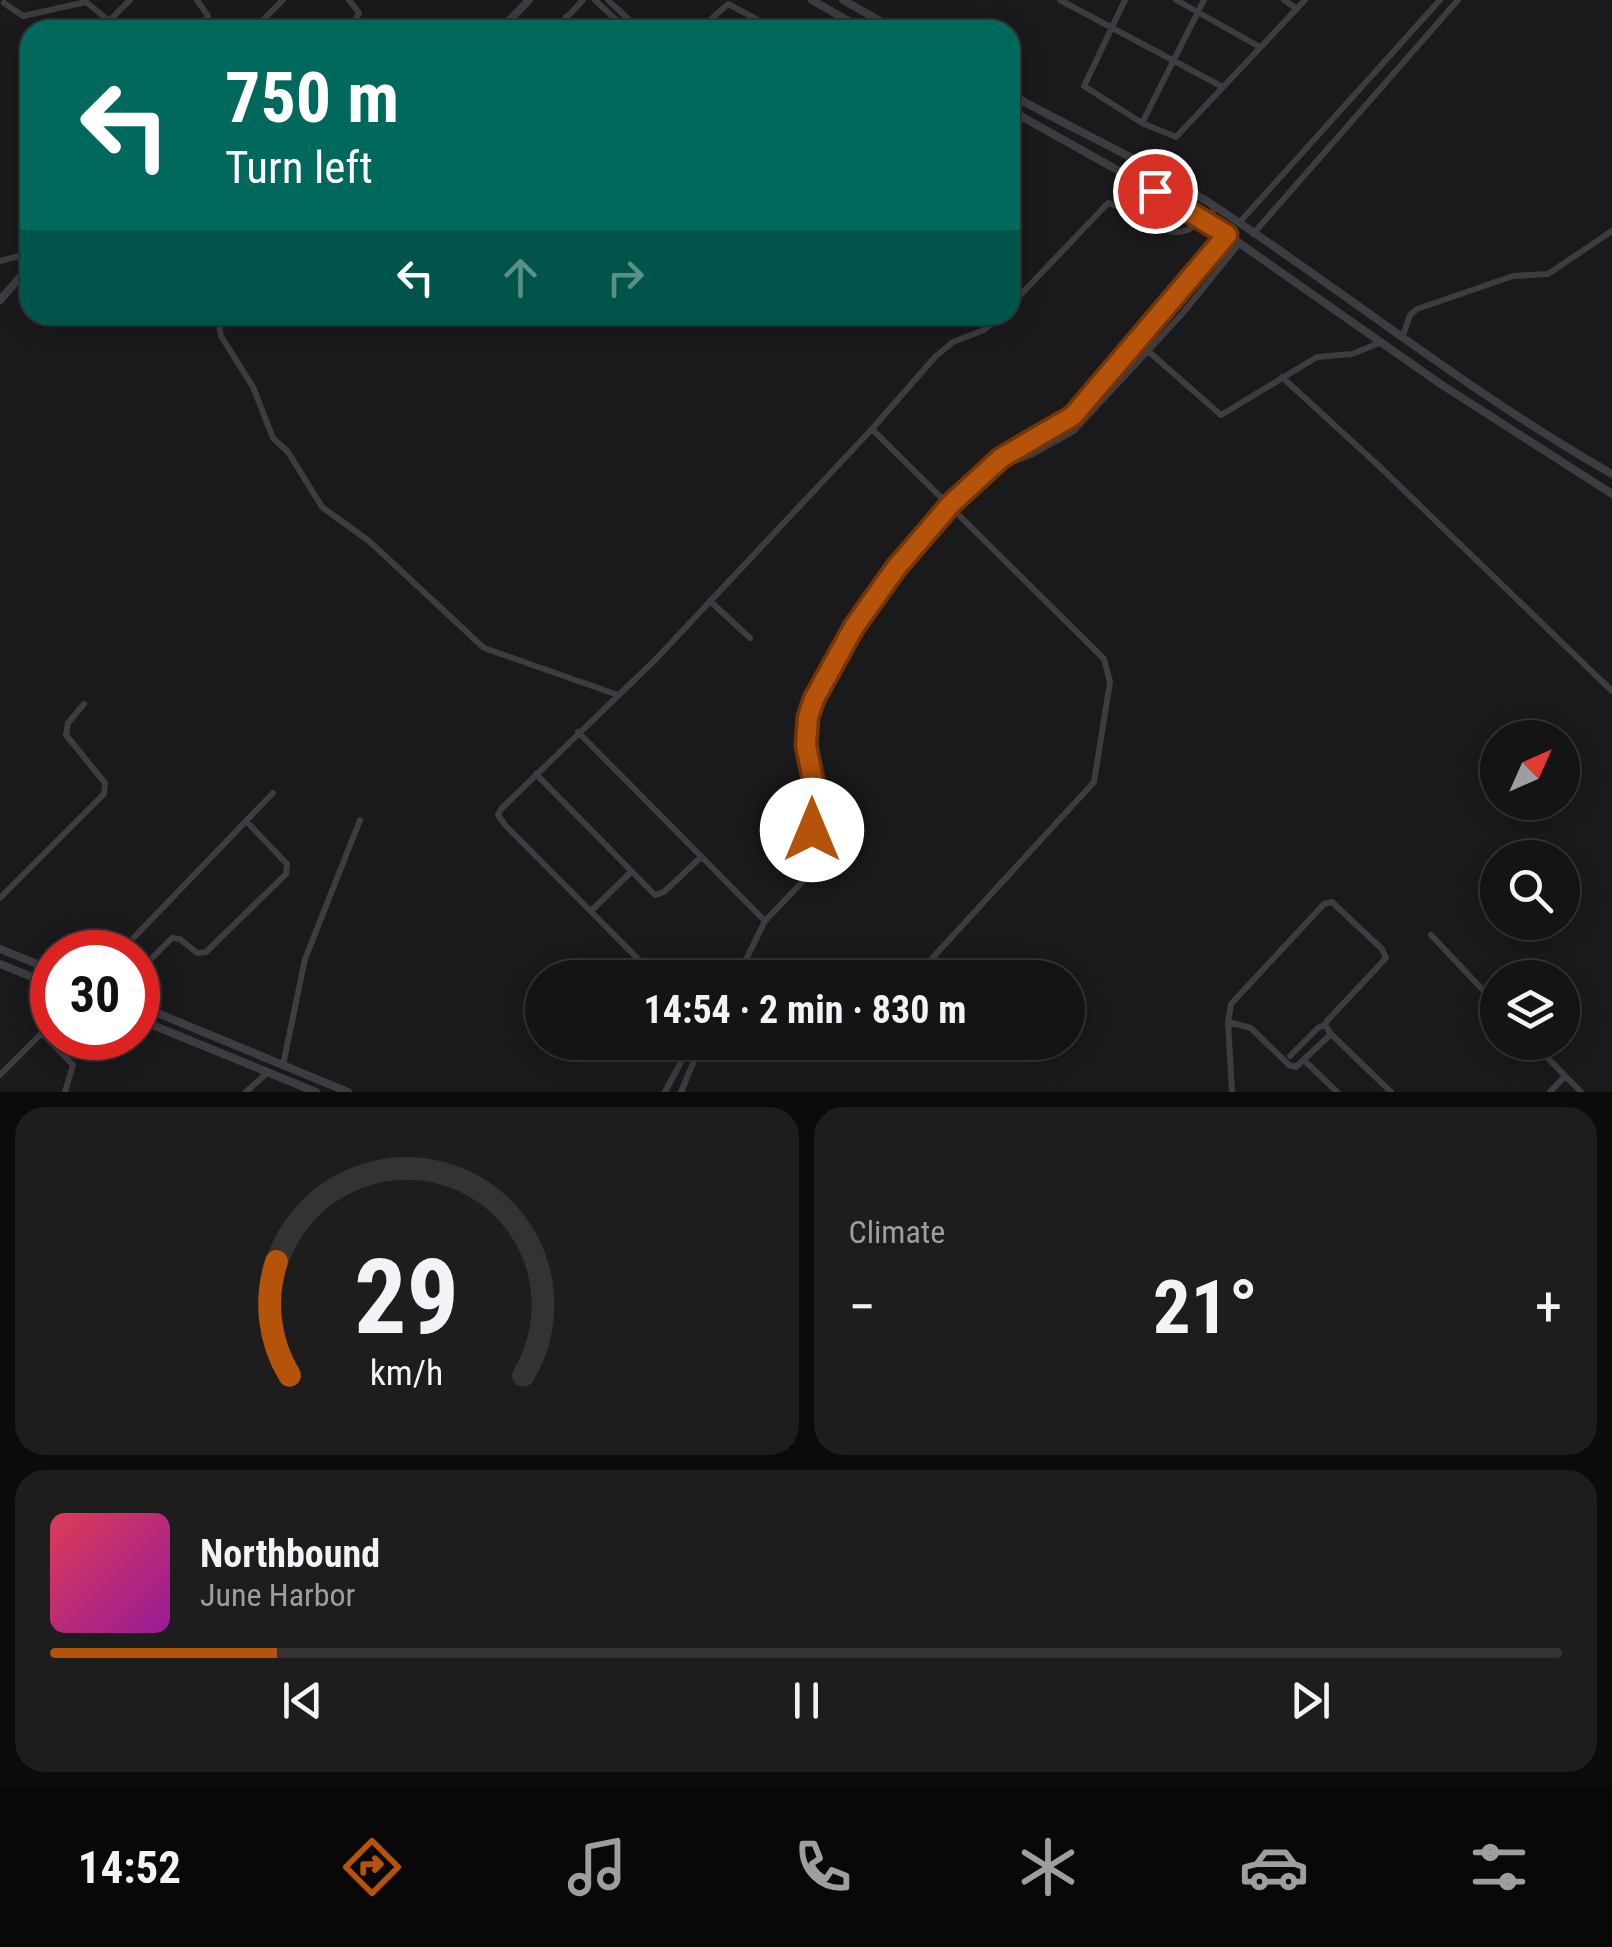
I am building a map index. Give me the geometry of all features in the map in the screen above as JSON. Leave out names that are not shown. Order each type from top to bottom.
[{"type":"street","points":[[110,20],[130,0]]},
{"type":"street","points":[[263,20],[283,0]]},
{"type":"street","points":[[510,20],[530,0]]},
{"type":"street","points":[[564,20],[583,0]]},
{"type":"street","points":[[595,0],[616,20]]},
{"type":"street","points":[[608,0],[629,20]]},
{"type":"street","points":[[812,0],[847,20]]},
{"type":"street","points":[[843,0],[878,20]]},
{"type":"street","points":[[1060,0],[1222,86]]},
{"type":"street","points":[[1125,0],[1084,86],[1142,123],[1176,137],[1305,0]]},
{"type":"street","points":[[1176,0],[1260,47]]},
{"type":"street","points":[[1142,123],[1204,0]]},
{"type":"street","points":[[1284,0],[1297,8]]},
{"type":"street","points":[[1239,223],[1440,0]]},
{"type":"street","points":[[1253,234],[1458,0]]},
{"type":"street","points":[[4,3],[23,16],[85,1],[108,20]]},
{"type":"street","points":[[710,20],[728,4],[758,20]]},
{"type":"street","points":[[566,17],[569,20]]},
{"type":"street","points":[[1020,99],[1216,207],[1484,395],[1612,474]]},
{"type":"street","points":[[1020,116],[1205,220],[1612,494]]},
{"type":"street","points":[[1020,295],[1108,203],[1176,232],[1190,231],[1216,207]]},
{"type":"street","points":[[1402,338],[1417,308],[1513,276],[1548,274],[1612,231]]},
{"type":"street","points":[[746,960],[765,921],[798,889],[810,866],[816,795],[806,745],[808,717],[854,627],[896,568],[951,504],[992,466],[1073,416],[1227,235]]},
{"type":"street","points":[[992,466],[1032,454],[1074,431],[1239,244]]},
{"type":"street","points":[[0,299],[20,277]]},
{"type":"street","points":[[219,325],[221,336],[253,387],[274,438],[288,452],[322,507],[369,541],[484,648],[618,694]]},
{"type":"street","points":[[640,960],[498,814],[710,601],[944,348],[988,325]]},
{"type":"street","points":[[1148,351],[1219,414],[1316,356],[1352,354],[1382,342]]},
{"type":"street","points":[[1282,377],[1612,691]]},
{"type":"street","points":[[872,429],[1104,659],[1110,682],[1090,788],[992,888],[930,960]]},
{"type":"street","points":[[1565,465],[1572,451]]},
{"type":"street","points":[[710,601],[750,638]]},
{"type":"street","points":[[0,898],[104,794],[104,783],[66,735],[68,722],[84,704]]},
{"type":"street","points":[[578,732],[765,921]]},
{"type":"street","points":[[536,774],[652,892],[660,894],[701,857]]},
{"type":"street","points":[[141,930],[274,792]]},
{"type":"street","points":[[283,1065],[305,960],[360,820]]},
{"type":"street","points":[[160,950],[172,938],[180,939],[198,953],[206,952],[286,874],[287,864],[247,822]]},
{"type":"street","points":[[592,910],[631,872]]},
{"type":"street","points":[[1232,1092],[1228,1022],[1231,1004],[1324,904],[1332,902],[1386,958],[1326,1026],[1319,1027],[1290,1056]]},
{"type":"street","points":[[1431,936],[1480,987]]},
{"type":"street","points":[[0,949],[30,961]]},
{"type":"street","points":[[0,964],[30,976]]},
{"type":"street","points":[[160,1014],[348,1092]]},
{"type":"street","points":[[1228,1022],[1251,1028],[1289,1065],[1296,1067],[1331,1034]]},
{"type":"street","points":[[1326,1026],[1390,1092]]},
{"type":"street","points":[[160,1028],[316,1092]]},
{"type":"street","points":[[0,1075],[30,1045]]},
{"type":"street","points":[[65,1092],[73,1066],[67,1060]]},
{"type":"street","points":[[668,1091],[682,1060]]},
{"type":"street","points":[[682,1092],[694,1060]]},
{"type":"street","points":[[1549,1060],[1581,1092]]},
{"type":"street","points":[[1305,1061],[1337,1092]]},
{"type":"street","points":[[246,1092],[268,1072]]},
{"type":"street","points":[[1550,1092],[1565,1076]]},
{"type":"route","points":[[812,830],[816,795],[806,745],[808,717],[854,627],[896,568],[970,484],[1001,458],[1073,416],[1227,235],[1155,191]]}]
